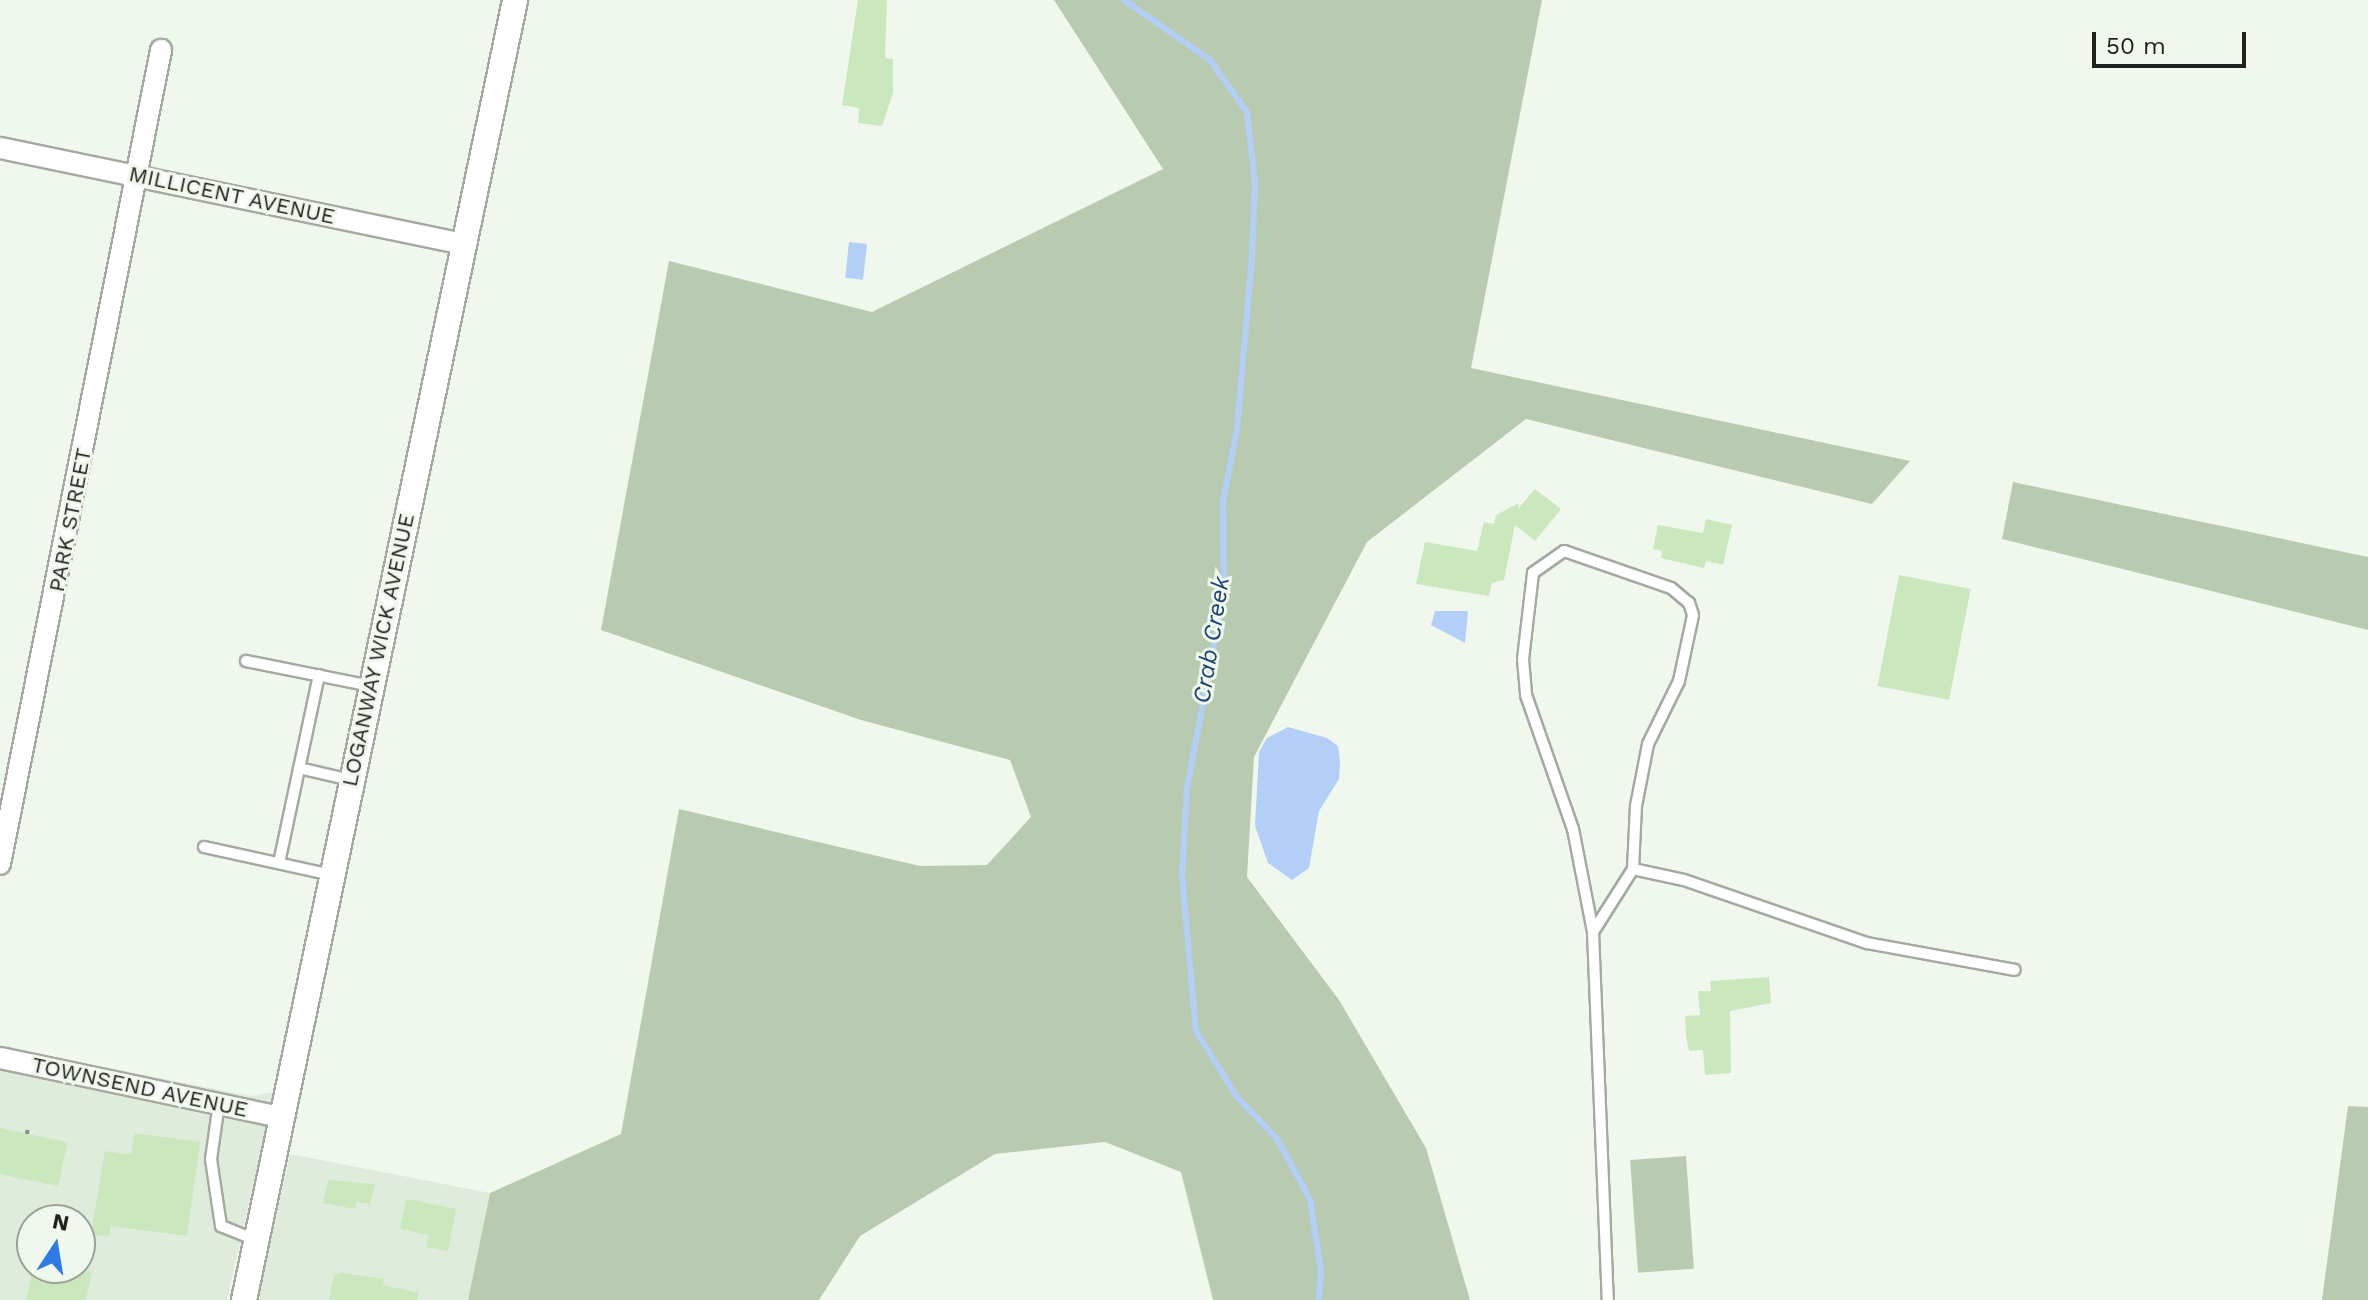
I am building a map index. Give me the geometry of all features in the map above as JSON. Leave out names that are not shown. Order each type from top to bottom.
[{"type":"street","name":"LOGANWAY WICK AVENUE","points":[[244,1300],[515,0]]},
{"type":"street","name":"PARK STREET","points":[[0,864],[161,50]]},
{"type":"street","name":"MILLICENT AVENUE","points":[[0,148],[463,244]]},
{"type":"street","name":"TOWNSEND AVENUE","points":[[0,1058],[280,1117]]},
{"type":"lane","points":[[1593,932],[1633,869],[1636,806],[1648,744],[1679,681],[1693,615],[1689,603],[1671,588],[1564,551],[1533,573],[1523,659],[1526,695],[1573,829],[1593,932],[1608,1300]]},
{"type":"lane","points":[[246,661],[371,686]]},
{"type":"lane","points":[[279,863],[319,675]]},
{"type":"lane","points":[[299,768],[351,780]]},
{"type":"lane","points":[[204,847],[331,875]]},
{"type":"lane","points":[[1633,869],[1684,880],[1867,943],[2015,970]]},
{"type":"lane","points":[[219,1103],[211,1159],[221,1226],[256,1240]]},
{"type":"path","points":[[27,1134],[28,1127]]},
{"type":"shaded area","points":[[1054,0],[1542,0],[1471,368],[1910,461],[1872,504],[1526,419],[1367,542],[1254,757],[1247,877],[1339,1000],[1426,1148],[1470,1300],[1213,1300],[1181,1172],[1105,1142],[995,1154],[860,1236],[819,1300],[468,1300],[490,1193],[621,1134],[679,809],[920,866],[987,865],[1031,817],[1010,760],[861,720],[601,630],[669,261],[872,312],[1163,169]]},
{"type":"shaded area","points":[[2013,482],[2368,557],[2368,630],[2002,539]]},
{"type":"shaded area","points":[[0,1047],[252,1096],[274,1092],[227,1300],[0,1300]]},
{"type":"shaded area","points":[[2348,1106],[2368,1107],[2368,1300],[2322,1300]]},
{"type":"shaded area","points":[[290,1154],[490,1193],[468,1300],[258,1300]]},
{"type":"shaded area","points":[[1686,1156],[1694,1269],[1638,1273],[1630,1160]]},
{"type":"water","points":[[849,242],[867,244],[863,280],[845,278]]},
{"type":"water","points":[[1435,611],[1468,611],[1465,643],[1431,625]]},
{"type":"water","points":[[1288,727],[1327,738],[1338,746],[1340,761],[1339,779],[1319,811],[1309,868],[1292,880],[1268,863],[1255,826],[1259,752],[1267,738]]},
{"type":"building","points":[[858,0],[887,0],[885,58],[893,59],[893,93],[882,126],[858,123],[859,108],[842,105]]},
{"type":"building","points":[[1535,489],[1561,509],[1535,541],[1515,525],[1504,580],[1492,583],[1489,596],[1416,584],[1425,542],[1477,551],[1484,522],[1494,524],[1496,515],[1519,503],[1518,509]]},
{"type":"building","points":[[1706,519],[1732,525],[1723,565],[1706,561],[1704,568],[1661,558],[1662,551],[1653,549],[1658,525],[1703,533]]},
{"type":"building","points":[[1899,575],[1971,589],[1949,700],[1877,686]]},
{"type":"building","points":[[1769,977],[1771,1003],[1730,1011],[1731,1073],[1705,1075],[1703,1050],[1689,1051],[1686,1036],[1685,1016],[1700,1015],[1698,991],[1711,991],[1710,981]]},
{"type":"building","points":[[0,1128],[67,1142],[58,1186],[0,1174]]},
{"type":"building","points":[[134,1133],[200,1142],[187,1236],[111,1226],[109,1237],[96,1235],[96,1204],[105,1151],[131,1155]]},
{"type":"building","points":[[328,1180],[375,1184],[370,1204],[357,1202],[355,1209],[323,1203]]},
{"type":"building","points":[[406,1199],[456,1209],[448,1251],[426,1247],[429,1235],[400,1229]]},
{"type":"building","points":[[343,1273],[384,1279],[383,1285],[419,1293],[418,1300],[329,1300],[334,1275]]},
{"type":"building","points":[[30,1284],[89,1284],[86,1300],[26,1300]]},
{"type":"waterway","name":"Crab Creek","points":[[1124,0],[1210,60],[1247,112],[1255,183],[1252,257],[1237,429],[1223,502],[1224,591],[1187,789],[1182,875],[1196,1031],[1237,1097],[1277,1139],[1310,1199],[1321,1271],[1319,1300]]}]
